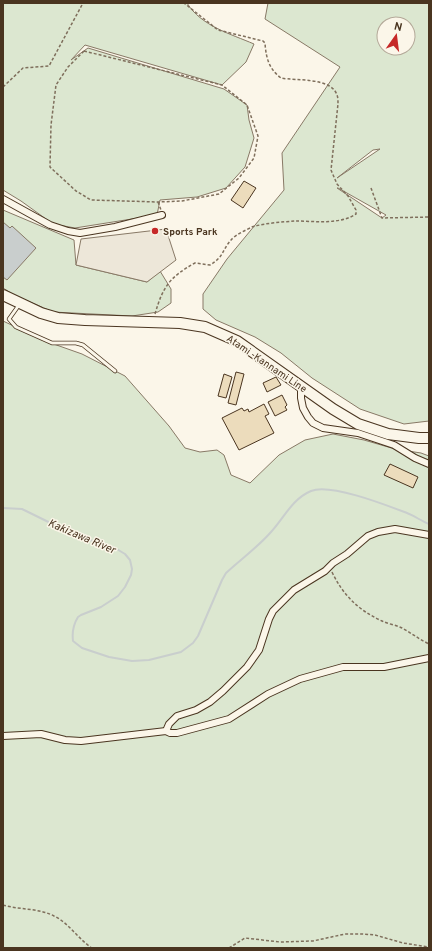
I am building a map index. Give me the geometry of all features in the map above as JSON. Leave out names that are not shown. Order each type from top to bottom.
[{"type":"main road","name":"Atami -Kannami Line","points":[[3,295],[41,313],[58,318],[152,321],[205,327],[237,341],[333,409],[358,424],[388,434],[429,438]]},
{"type":"street","points":[[3,199],[50,224],[68,231],[80,233],[115,227],[162,215]]},
{"type":"street","points":[[301,386],[303,408],[313,423],[323,428],[358,433],[394,444],[415,458],[429,464]]},
{"type":"street","points":[[166,731],[169,724],[177,716],[196,710],[205,705],[223,691],[247,666],[259,650],[269,619],[274,611],[294,590],[329,567],[368,536],[378,532],[395,529],[429,535]]},
{"type":"street","points":[[3,736],[41,734],[65,740],[82,741],[166,731],[170,733],[177,733],[229,719],[268,694],[300,679],[330,670],[343,667],[384,667],[429,658]]},
{"type":"lane","points":[[20,303],[9,319],[16,327],[52,344],[76,343],[83,345],[115,371]]},
{"type":"path","points":[[3,87],[23,68],[49,66],[84,3]]},
{"type":"path","points":[[152,321],[159,298],[171,279],[195,263],[210,265],[218,261],[232,239],[252,228],[294,221],[317,222],[342,219],[356,214],[356,210],[348,196],[338,184],[331,170],[338,104],[337,94],[334,90],[321,82],[281,78],[269,65],[266,56],[265,43],[263,40],[218,30],[184,3]]},
{"type":"path","points":[[84,51],[222,85],[247,105],[258,136],[254,158],[239,178],[219,194],[182,201],[154,202],[91,200],[76,191],[50,167],[51,125],[56,85],[68,67],[84,51]]},
{"type":"path","points":[[371,188],[382,218],[429,217]]},
{"type":"path","points":[[329,567],[339,586],[352,602],[363,611],[382,621],[401,628],[429,644]]},
{"type":"path","points":[[3,905],[15,909],[40,911],[55,916],[92,948]]},
{"type":"path","points":[[229,948],[245,938],[280,942],[313,941],[345,934],[375,935],[403,943],[429,947]]},
{"type":"green space","points":[[3,3],[187,3],[200,18],[208,23],[226,33],[254,44],[246,62],[222,85],[85,45],[71,60],[88,48],[224,89],[247,105],[254,138],[245,167],[226,188],[197,197],[160,200],[157,215],[75,228],[53,224],[3,190]]},
{"type":"green space","points":[[268,3],[429,3],[429,421],[404,424],[360,409],[312,378],[281,353],[255,337],[216,320],[203,309],[203,294],[227,259],[284,190],[282,153],[340,67],[265,19]],"holes":[[[380,149],[337,178],[373,150]],[[338,188],[386,215],[382,218]]]},
{"type":"green space","points":[[3,210],[74,240],[76,265],[147,282],[160,271],[171,289],[171,303],[158,312],[132,316],[53,312],[14,295],[3,288]]},
{"type":"green space","points":[[3,321],[48,342],[82,354],[125,376],[169,426],[185,448],[200,452],[217,450],[224,455],[231,475],[250,483],[279,455],[305,440],[333,434],[429,456],[429,948],[3,948]]},
{"type":"shaded area","points":[[3,222],[10,228],[12,226],[36,248],[7,280],[3,277]]},
{"type":"shaded area","points":[[166,229],[176,260],[147,282],[76,265],[81,239]]},
{"type":"building","points":[[244,181],[256,188],[243,208],[231,200]]},
{"type":"building","points":[[236,372],[244,374],[236,405],[228,403]]},
{"type":"building","points":[[224,374],[232,377],[226,398],[218,396]]},
{"type":"building","points":[[276,377],[281,385],[267,392],[263,383]]},
{"type":"building","points":[[282,395],[287,405],[285,407],[287,410],[275,416],[268,402]]},
{"type":"building","points":[[264,404],[269,414],[265,416],[274,433],[239,450],[222,418],[242,408],[244,411],[248,409],[249,412]]},
{"type":"building","points":[[390,464],[418,477],[413,488],[384,475]]},
{"type":"waterway","name":"Kakizawa River","points":[[3,508],[22,509],[77,536],[115,548],[125,554],[130,560],[132,569],[131,575],[125,587],[118,596],[101,607],[78,617],[74,626],[73,641],[82,648],[109,657],[132,661],[149,660],[181,652],[193,643],[198,636],[226,573],[255,548],[276,527],[293,504],[304,494],[320,489],[344,492],[386,505],[429,524]]},
{"type":"place","name":"Sports Park","points":[[155,231]]}]
